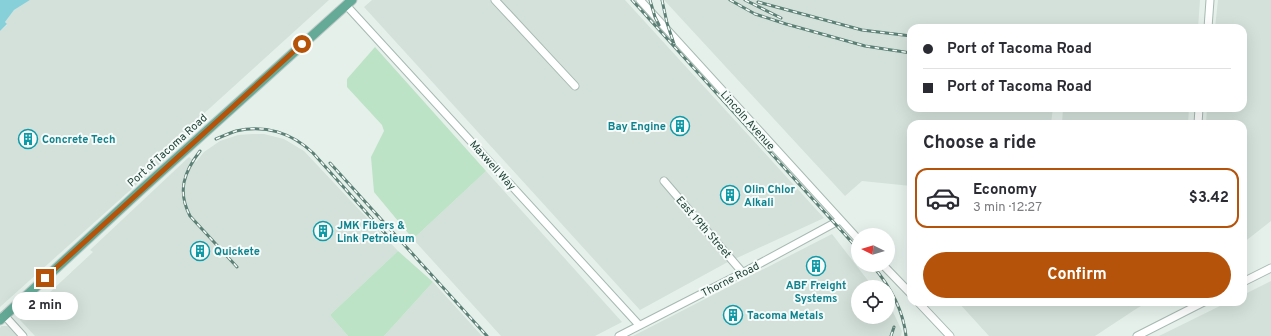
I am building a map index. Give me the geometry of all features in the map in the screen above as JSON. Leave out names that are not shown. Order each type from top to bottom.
[{"type":"main road","name":"Port of Tacoma Road","points":[[2,317],[349,3]]},
{"type":"street","points":[[496,0],[574,86]]},
{"type":"street","name":"Lincoln Avenue","points":[[640,0],[851,232]]},
{"type":"street","points":[[1208,24],[1210,0]]},
{"type":"street","name":"Maxwell Way","points":[[349,3],[639,325]]},
{"type":"street","name":"East 19th Street","points":[[664,181],[743,273]]},
{"type":"street","name":"Thorne Road","points":[[619,336],[743,273],[840,220]]},
{"type":"street","points":[[1247,280],[1271,268]]},
{"type":"street","points":[[890,272],[907,290]]},
{"type":"street","points":[[922,306],[950,336]]},
{"type":"street","points":[[1137,336],[1196,306]]},
{"type":"street","points":[[2,317],[23,336]]},
{"type":"shaded area","name":"Concrete Tech","points":[[30,0],[329,0],[189,127],[194,133],[0,307],[0,31],[7,25],[5,22],[14,10]]},
{"type":"shaded area","points":[[372,0],[625,0],[824,218],[726,263],[640,310],[364,7]]},
{"type":"shaded area","points":[[664,0],[1200,0],[1198,24],[907,24],[907,112],[1052,112],[1052,120],[907,120],[907,186],[862,181],[845,196]]},
{"type":"shaded area","points":[[1218,0],[1271,0],[1271,221],[1247,240],[1247,120],[1206,120],[1207,112],[1247,112],[1247,24],[1215,24]]},
{"type":"shaded area","points":[[1063,112],[1189,112],[1188,120],[1062,120]]},
{"type":"shaded area","points":[[264,134],[284,139],[304,151],[398,251],[330,315],[348,336],[35,336],[20,320],[93,252],[90,250],[189,157],[196,162],[204,152],[220,141],[238,135]]},
{"type":"shaded area","points":[[486,171],[622,322],[595,336],[501,336],[413,239]]},
{"type":"shaded area","points":[[832,234],[851,259],[851,272],[861,272],[868,280],[851,280],[851,324],[895,324],[895,316],[902,331],[901,336],[633,336]]},
{"type":"shaded area","points":[[1271,281],[1271,336],[1159,336],[1220,306],[1247,306],[1247,293]]},
{"type":"shaded area","points":[[433,282],[482,336],[384,336]]},
{"type":"shaded area","points":[[962,306],[1141,306],[1095,336],[989,336]]},
{"type":"shaded area","points":[[1,326],[10,326],[19,336],[0,336]]},
{"type":"green space","points":[[375,47],[486,171],[413,239],[374,192],[371,157],[384,131],[382,125],[347,87],[347,79]]},
{"type":"green space","points":[[398,251],[433,282],[384,336],[348,336],[330,315]]},
{"type":"water","points":[[0,0],[30,0],[14,10],[5,22],[7,24],[0,31]]},
{"type":"railway","points":[[632,0],[851,241]]},
{"type":"railway","points":[[650,0],[659,25]]},
{"type":"railway","points":[[662,0],[667,23],[674,44]]},
{"type":"railway","points":[[730,0],[755,14],[786,24],[865,46],[907,52]]},
{"type":"railway","points":[[745,0],[781,18]]},
{"type":"railway","points":[[758,2],[862,30],[907,36]]},
{"type":"railway","points":[[216,139],[236,131],[257,129],[278,132],[296,140],[313,153],[391,240]]},
{"type":"railway","points":[[200,151],[186,174],[183,190],[186,207],[190,216],[237,267]]},
{"type":"railway","points":[[330,163],[487,336]]},
{"type":"railway","points":[[877,272],[895,298],[902,316],[906,336]]},
{"type":"railway","points":[[891,336],[894,327]]},
{"type":"place","name":"Bay Engine","points":[[680,126]]},
{"type":"place","name":"Concrete Tech","points":[[28,139]]},
{"type":"place","name":"Olin Chlor Alkali","points":[[730,195]]},
{"type":"place","name":"JMK Fibers & Link Petroleum","points":[[323,231]]},
{"type":"place","name":"Quickete","points":[[200,251]]},
{"type":"place","name":"ABF Freight Systems","points":[[816,266]]},
{"type":"place","name":"Tacoma Metals","points":[[733,315]]},
{"type":"route","points":[[45,278],[302,44]]}]
